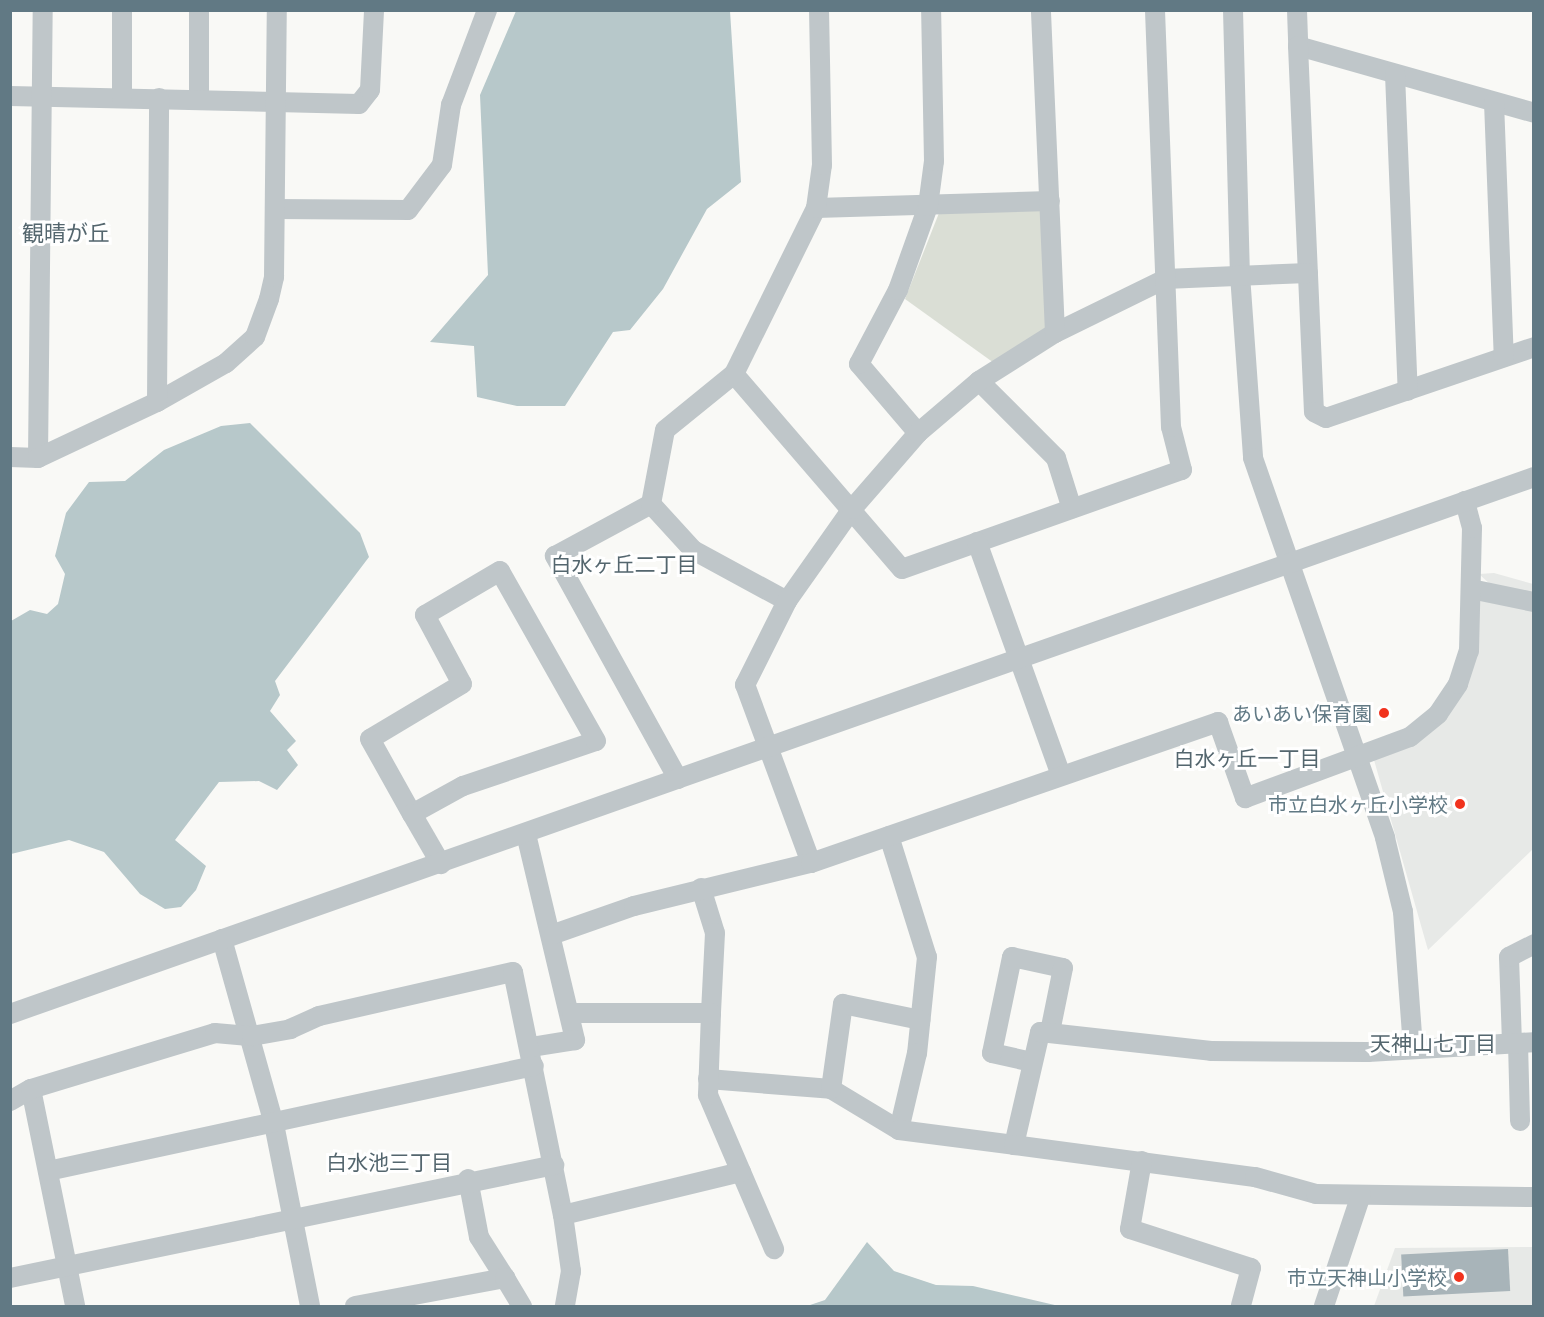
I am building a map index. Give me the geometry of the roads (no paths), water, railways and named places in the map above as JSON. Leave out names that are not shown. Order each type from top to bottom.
[{"type":"street","points":[[38,458],[43,10]]},
{"type":"street","points":[[122,10],[122,98]]},
{"type":"street","points":[[199,10],[199,99]]},
{"type":"street","points":[[10,457],[38,458],[157,402],[226,363],[255,338],[274,277],[278,100],[277,10]]},
{"type":"street","points":[[10,96],[278,100],[359,104],[370,90],[374,10]]},
{"type":"street","points":[[276,209],[408,210],[442,165],[452,105],[487,10]]},
{"type":"street","points":[[651,504],[665,430],[734,374],[816,208],[822,165],[819,10]]},
{"type":"street","points":[[918,433],[859,364],[898,290],[928,206],[934,161],[931,10]]},
{"type":"street","points":[[1041,10],[1055,333]]},
{"type":"street","points":[[734,374],[902,569],[1182,470],[1171,427],[1155,10]]},
{"type":"street","points":[[1233,10],[1240,275],[1252,458],[1286,564],[1359,758],[1403,912],[1413,1048]]},
{"type":"street","points":[[1297,10],[1314,412],[1326,418],[1533,348]]},
{"type":"street","points":[[1298,46],[1533,113]]},
{"type":"street","points":[[1395,74],[1408,391]]},
{"type":"street","points":[[157,402],[159,98]]},
{"type":"street","points":[[1494,102],[1504,357]]},
{"type":"street","points":[[816,208],[1050,201]]},
{"type":"street","points":[[811,863],[771,746],[745,685],[788,601],[852,509],[918,433],[979,381],[1055,333],[1165,279],[1308,273]]},
{"type":"street","points":[[979,381],[1056,458],[1072,508]]},
{"type":"street","points":[[10,1014],[441,864],[1533,477]]},
{"type":"street","points":[[554,934],[701,888],[811,863],[1060,773],[1218,722],[1245,798],[1359,758],[1410,737],[1438,714],[1453,691],[1469,651],[1472,528],[1465,501]]},
{"type":"street","points":[[651,504],[693,550],[788,601]]},
{"type":"street","points":[[651,504],[555,556],[678,779]]},
{"type":"street","points":[[977,542],[1060,773]]},
{"type":"street","points":[[412,814],[463,786],[596,741],[500,571],[425,615],[462,684],[370,739],[412,814],[441,864]]},
{"type":"street","points":[[1471,589],[1533,602]]},
{"type":"street","points":[[48,1171],[274,1124],[532,1057],[575,1040],[572,1013],[554,934],[526,834]]},
{"type":"street","points":[[889,836],[927,957],[920,1020],[899,1130]]},
{"type":"street","points":[[701,888],[715,933],[708,1095],[774,1249]]},
{"type":"street","points":[[222,939],[252,1036],[274,1124],[310,1306]]},
{"type":"street","points":[[1520,1121],[1521,1043],[1509,957],[1533,944]]},
{"type":"street","points":[[1032,1062],[993,1053],[1012,957],[1063,968],[1050,1032]]},
{"type":"street","points":[[10,1101],[31,1089],[214,1033],[252,1036],[513,972],[563,1215],[571,1271],[564,1306]]},
{"type":"street","points":[[831,1089],[843,1004],[920,1020]]},
{"type":"street","points":[[572,1013],[711,1013]]},
{"type":"street","points":[[1014,1144],[1040,1032],[1211,1051],[1413,1048],[1521,1043]]},
{"type":"street","points":[[708,1079],[831,1089],[899,1130],[1255,1177],[1316,1194],[1533,1197]]},
{"type":"street","points":[[31,1089],[75,1306]]},
{"type":"street","points":[[1142,1161],[1130,1229],[1251,1268],[1241,1306]]},
{"type":"street","points":[[10,1278],[468,1179],[554,1165]]},
{"type":"street","points":[[563,1215],[741,1172]]},
{"type":"street","points":[[468,1179],[479,1237],[522,1306]]},
{"type":"street","points":[[1324,1306],[1361,1195]]},
{"type":"street","points":[[355,1306],[504,1278]]},
{"type":"place","name":"あいあい保育園","points":[[1384,713]]},
{"type":"place","name":"市立白水ヶ丘小学校","points":[[1460,804]]},
{"type":"place","name":"市立天神山小学校","points":[[1459,1277]]},
{"type":"district","name":"観晴が丘","points":[[66,234]]},
{"type":"district","name":"白水ヶ丘二丁目","points":[[624,564]]},
{"type":"district","name":"白水ヶ丘一丁目","points":[[1247,758]]},
{"type":"district","name":"天神山七丁目","points":[[1433,1043]]},
{"type":"district","name":"白水池三丁目","points":[[389,1162]]}]
